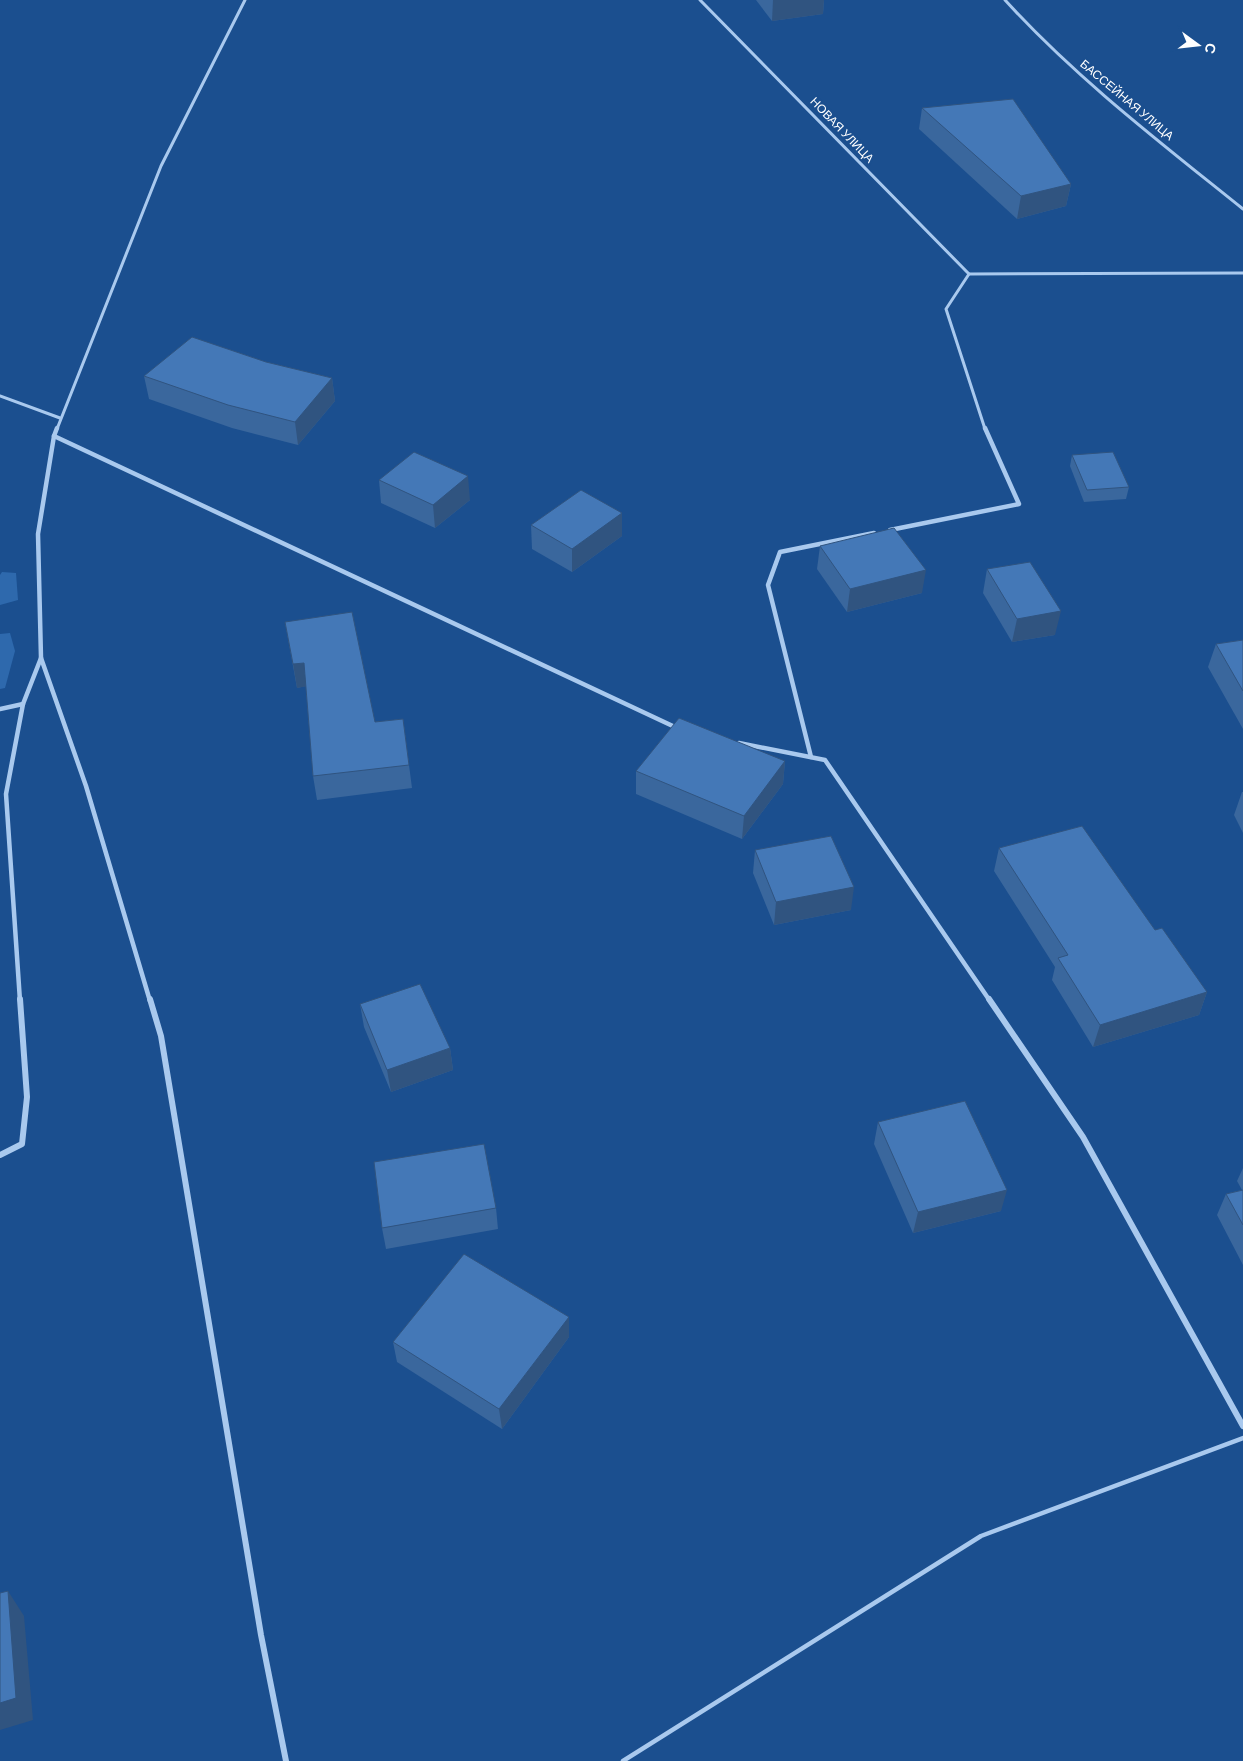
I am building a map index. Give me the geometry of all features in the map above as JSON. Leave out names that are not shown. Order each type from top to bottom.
[{"type":"street","points":[[245,0],[161,166],[60,418],[54,436],[38,534],[41,658],[86,786],[161,1036],[258,1615],[286,1761]]},
{"type":"street","name":"НОВАЯ УЛИЦА","points":[[700,0],[968,274]]},
{"type":"street","name":"БАССЕЙНАЯ УЛИЦА","points":[[1005,0],[1033,31],[1116,106],[1243,208]]},
{"type":"street","points":[[885,531],[1019,504],[982,422],[946,309],[968,274],[1243,273]]},
{"type":"street","points":[[0,396],[60,418]]},
{"type":"street","points":[[54,436],[687,733]]},
{"type":"street","points":[[811,757],[768,584],[780,552],[876,532]]},
{"type":"street","points":[[0,1155],[22,1144],[27,1097],[6,794],[23,704],[41,658]]},
{"type":"street","points":[[0,709],[23,704]]},
{"type":"street","points":[[735,742],[825,760],[1083,1137],[1243,1426]]},
{"type":"lane","points":[[623,1761],[981,1536],[1243,1438]]},
{"type":"shaded area","points":[[2,572],[16,573],[18,600],[0,605],[0,575]]},
{"type":"shaded area","points":[[10,633],[15,651],[5,688],[0,689],[0,634]]},
{"type":"building","points":[[1013,99],[1071,184],[1021,196],[922,108]]},
{"type":"building","points":[[192,337],[266,362],[332,378],[295,422],[228,405],[144,376]]},
{"type":"building","points":[[414,452],[468,476],[433,505],[379,480]]},
{"type":"building","points":[[1113,452],[1129,487],[1087,490],[1072,455]]},
{"type":"building","points":[[581,490],[622,513],[572,549],[531,525]]},
{"type":"building","points":[[894,528],[926,570],[850,589],[820,546]]},
{"type":"building","points":[[1030,562],[1061,611],[1017,619],[987,569]]},
{"type":"building","points":[[352,612],[375,722],[403,719],[409,765],[313,776],[304,663],[293,664],[285,622]]},
{"type":"building","points":[[1243,640],[1243,691],[1216,644]]},
{"type":"building","points":[[679,718],[785,761],[744,816],[636,771]]},
{"type":"building","points":[[1082,826],[1155,930],[1162,928],[1207,992],[1100,1025],[1058,958],[1068,955],[999,848]]},
{"type":"building","points":[[831,836],[854,887],[776,902],[755,850]]},
{"type":"building","points":[[420,984],[450,1048],[387,1070],[360,1004]]},
{"type":"building","points":[[965,1101],[1007,1190],[918,1212],[878,1122]]},
{"type":"building","points":[[484,1144],[496,1208],[382,1228],[374,1162]]},
{"type":"building","points":[[1243,1190],[1243,1225],[1226,1194]]},
{"type":"building","points":[[464,1254],[569,1317],[499,1409],[393,1342]]},
{"type":"building","points":[[8,1591],[16,1698],[0,1703],[0,1593]]}]
